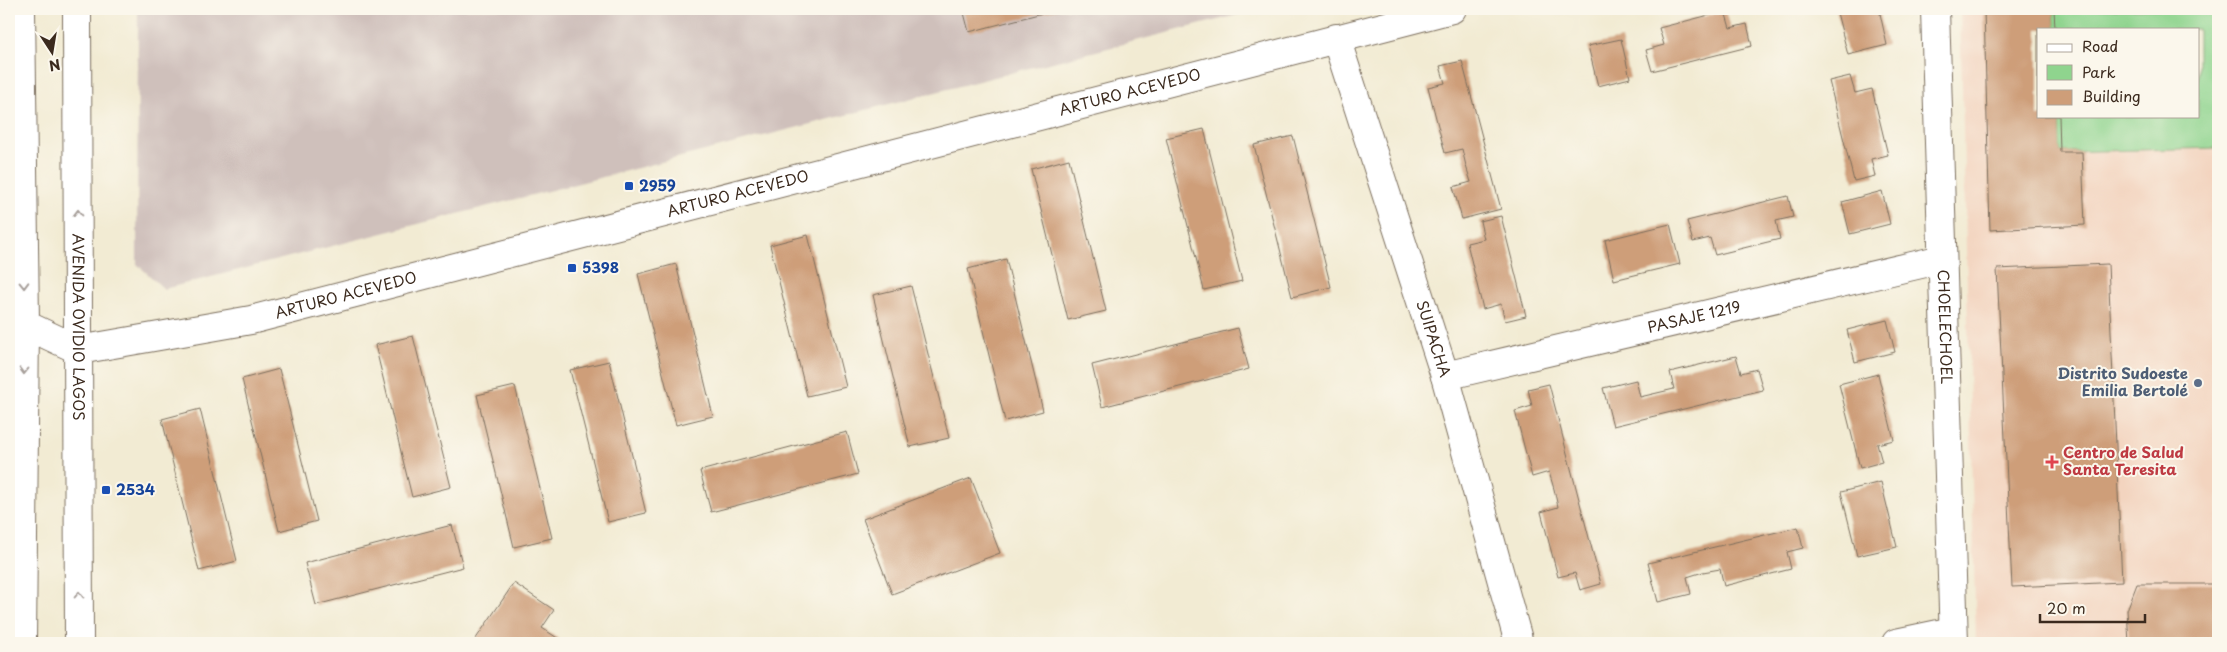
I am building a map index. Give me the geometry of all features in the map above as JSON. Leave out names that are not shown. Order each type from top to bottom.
[{"type":"street","points":[[21,9],[17,320],[22,643]]},
{"type":"street","name":"AVENIDA OVIDIO LAGOS","points":[[77,9],[79,643]]},
{"type":"street","name":"ARTURO ACEVEDO","points":[[79,350],[252,320],[1452,9]]},
{"type":"street","name":"CHOELECHOEL","points":[[1935,9],[1953,637]]},
{"type":"street","name":"SUIPACHA","points":[[1336,38],[1445,376],[1519,643]]},
{"type":"street","name":"PASAJE 1219","points":[[1445,376],[1942,259]]},
{"type":"street","points":[[17,320],[79,350]]},
{"type":"street","points":[[1896,643],[1953,637]]},
{"type":"shaded area","points":[[138,9],[1261,9],[164,289],[137,264]]},
{"type":"shaded area","points":[[1960,9],[2218,9],[2218,643],[1976,643]]},
{"type":"green space","points":[[2054,9],[2218,9],[2218,148],[2060,152],[2059,118],[2200,118],[2200,28],[2055,28]]},
{"type":"building","points":[[963,9],[1058,9],[969,32]]},
{"type":"building","points":[[1836,9],[1879,9],[1887,45],[1848,55]]},
{"type":"building","points":[[1984,9],[2054,9],[2055,28],[2037,28],[2037,118],[2059,118],[2060,152],[2082,152],[2085,225],[1990,230]]},
{"type":"building","points":[[1725,11],[1730,28],[1747,24],[1752,46],[1652,71],[1646,50],[1664,45],[1659,28]]},
{"type":"building","points":[[1621,39],[1630,78],[1598,86],[1588,46]]},
{"type":"building","points":[[1462,61],[1501,209],[1462,219],[1453,187],[1471,182],[1462,149],[1445,153],[1428,87],[1445,83],[1440,66]]},
{"type":"building","points":[[1850,76],[1855,93],[1872,89],[1888,155],[1871,159],[1875,176],[1854,181],[1829,81]]},
{"type":"building","points":[[1204,129],[1242,281],[1204,290],[1166,138]]},
{"type":"building","points":[[1293,136],[1331,287],[1292,297],[1254,145]]},
{"type":"building","points":[[1069,159],[1106,311],[1068,320],[1031,169]]},
{"type":"building","points":[[1882,191],[1890,224],[1850,234],[1842,202]]},
{"type":"building","points":[[1788,196],[1793,217],[1776,221],[1780,239],[1715,255],[1710,238],[1693,242],[1687,221]]},
{"type":"building","points":[[1501,216],[1526,316],[1505,321],[1501,304],[1483,309],[1467,243],[1484,239],[1480,221]]},
{"type":"building","points":[[1670,224],[1680,264],[1614,280],[1605,240]]},
{"type":"building","points":[[808,235],[846,387],[807,396],[770,245]]},
{"type":"building","points":[[1006,259],[1043,411],[1005,421],[968,269]]},
{"type":"building","points":[[676,264],[713,416],[676,425],[638,274]]},
{"type":"building","points":[[2108,264],[2122,582],[2012,587],[1997,269]]},
{"type":"building","points":[[911,286],[949,438],[910,447],[873,295]]},
{"type":"building","points":[[1887,320],[1895,352],[1855,362],[1847,330]]},
{"type":"building","points":[[1238,328],[1249,369],[1102,407],[1092,365]]},
{"type":"building","points":[[413,336],[451,487],[412,497],[375,345]]},
{"type":"building","points":[[1736,356],[1741,373],[1757,369],[1763,390],[1613,426],[1603,388],[1636,380],[1640,397],[1674,389],[1670,372]]},
{"type":"building","points":[[609,361],[646,513],[608,522],[570,370]]},
{"type":"building","points":[[279,369],[317,521],[279,531],[242,379]]},
{"type":"building","points":[[1878,374],[1894,440],[1877,444],[1882,462],[1860,468],[1839,384]]},
{"type":"building","points":[[1549,384],[1601,584],[1580,590],[1575,573],[1558,577],[1541,512],[1558,507],[1554,489],[1549,472],[1532,477],[1515,411],[1532,406],[1528,389]]},
{"type":"building","points":[[515,386],[552,538],[514,547],[477,395]]},
{"type":"building","points":[[200,409],[237,561],[199,571],[162,419]]},
{"type":"building","points":[[847,432],[858,474],[711,512],[700,471]]},
{"type":"building","points":[[971,478],[1000,553],[892,594],[863,519]]},
{"type":"building","points":[[1881,482],[1897,547],[1857,556],[1841,492]]},
{"type":"building","points":[[452,525],[463,567],[316,605],[305,563]]},
{"type":"building","points":[[1798,527],[1803,548],[1787,552],[1791,569],[1724,586],[1720,569],[1703,572],[1687,577],[1691,594],[1658,602],[1648,563]]},
{"type":"building","points":[[514,583],[554,610],[542,628],[565,643],[473,643]]},
{"type":"building","points":[[2137,584],[2218,584],[2218,643],[2129,643],[2127,610]]},
{"type":"place","name":"2959","points":[[629,186]]},
{"type":"place","name":"5398","points":[[572,268]]},
{"type":"place","name":"Distrito Sudoeste Emilia Bertolé","points":[[2198,383]]},
{"type":"place","name":"Centro de Salud Santa Teresita","points":[[2052,462]]},
{"type":"place","name":"2534","points":[[106,490]]}]
